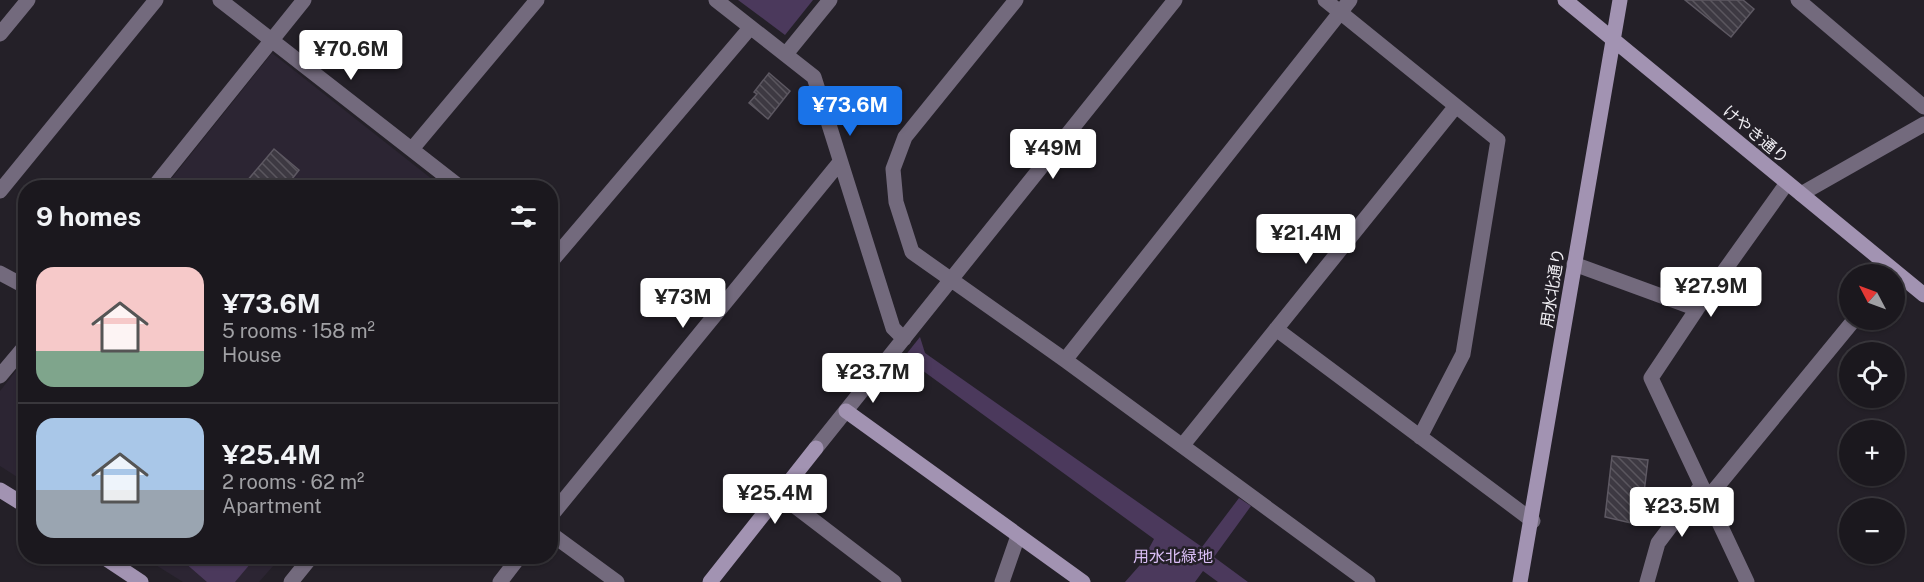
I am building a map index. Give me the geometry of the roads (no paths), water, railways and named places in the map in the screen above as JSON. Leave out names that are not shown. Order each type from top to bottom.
[{"type":"street","points":[[0,34],[28,0]]},
{"type":"street","points":[[0,191],[156,0]]},
{"type":"street","points":[[220,0],[451,180]]},
{"type":"street","points":[[159,180],[304,0]]},
{"type":"street","points":[[412,149],[537,0]]},
{"type":"street","points":[[716,0],[814,77],[893,328],[904,339]]},
{"type":"street","points":[[786,54],[830,0]]},
{"type":"street","points":[[1016,0],[905,137],[893,169],[896,202],[912,252],[1065,360],[1368,582]]},
{"type":"street","points":[[710,582],[1175,0]]},
{"type":"street","points":[[1325,0],[1345,6],[1456,106],[1498,140],[1463,354],[1420,437]]},
{"type":"street","name":"けやき通り","points":[[1565,0],[1883,264]]},
{"type":"street","name":"用水北通り","points":[[1520,582],[1533,521],[1574,264],[1620,0]]},
{"type":"street","points":[[1798,0],[1924,107]]},
{"type":"street","points":[[1065,360],[1345,6]]},
{"type":"street","points":[[558,253],[750,28]]},
{"type":"street","points":[[1182,446],[1456,106]]},
{"type":"street","points":[[1801,194],[1924,124]]},
{"type":"street","points":[[558,507],[840,162]]},
{"type":"street","points":[[1747,582],[1650,378],[1787,183]]},
{"type":"street","points":[[1574,264],[1697,309]]},
{"type":"street","points":[[0,273],[18,283]]},
{"type":"street","name":"けやき通り","points":[[1905,281],[1924,295]]},
{"type":"street","points":[[1276,329],[1533,521]]},
{"type":"street","points":[[1647,582],[1658,543],[1845,330]]},
{"type":"street","points":[[0,376],[18,355]]},
{"type":"street","points":[[846,411],[1083,582]]},
{"type":"street","points":[[0,490],[18,501]]},
{"type":"street","points":[[779,494],[894,582]]},
{"type":"street","points":[[1002,582],[1018,536]]},
{"type":"street","points":[[558,538],[617,582]]},
{"type":"street","points":[[114,564],[141,582]]},
{"type":"street","points":[[291,582],[306,564]]},
{"type":"street","points":[[500,582],[514,564]]},
{"type":"park label","name":"用水北緑地","points":[[1173,556]]}]
